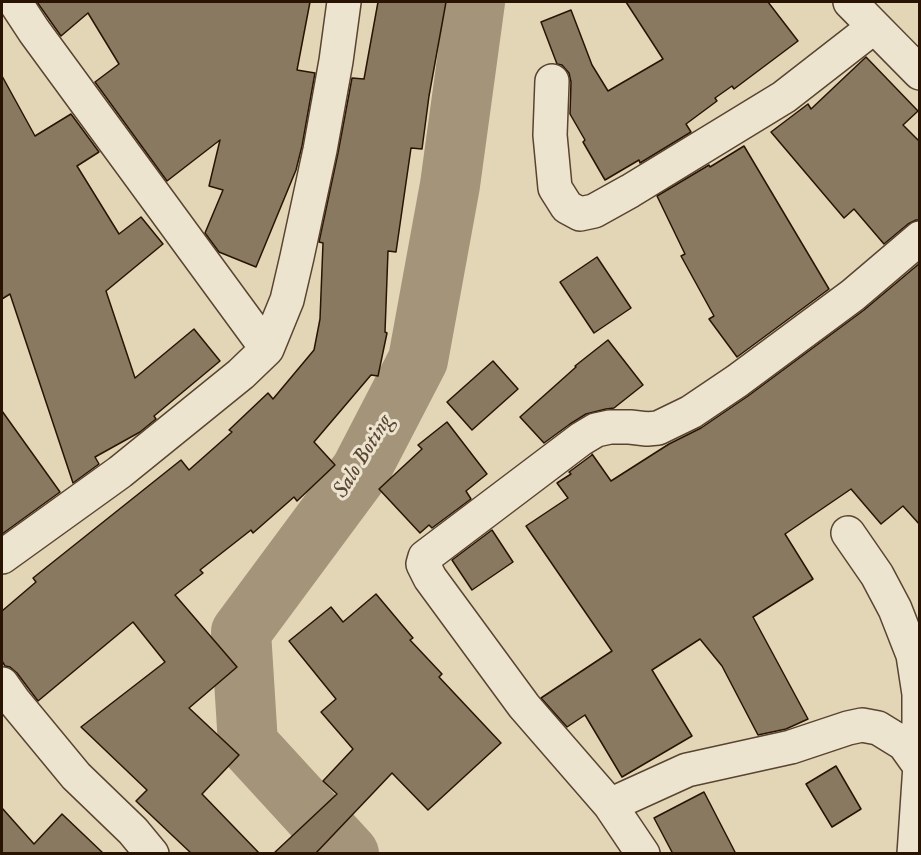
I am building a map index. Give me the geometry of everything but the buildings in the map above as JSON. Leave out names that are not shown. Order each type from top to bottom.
[{"type":"street","points":[[15,2],[267,348]]},
{"type":"street","points":[[2,557],[120,472],[241,374],[267,348],[286,300],[297,256],[320,150],[344,2]]},
{"type":"street","points":[[850,2],[920,72]]},
{"type":"street","points":[[552,81],[550,135],[555,188],[567,207],[580,214],[594,211],[621,196],[784,97],[874,27]]},
{"type":"street","points":[[643,854],[610,806],[518,697],[430,578],[423,564],[425,557],[596,430],[610,427],[658,428],[691,412],[737,381],[853,295],[920,238]]},
{"type":"street","points":[[848,533],[877,575],[895,609],[914,655],[919,694],[919,781],[914,854]]},
{"type":"street","points":[[2,684],[76,776],[133,831],[152,854]]},
{"type":"street","points":[[610,806],[687,770],[791,747],[862,725],[878,728],[904,744],[919,765]]},
{"type":"waterway","name":"Salo Boting","points":[[349,854],[248,744],[241,632],[361,470],[418,360],[450,185],[475,2]]}]
